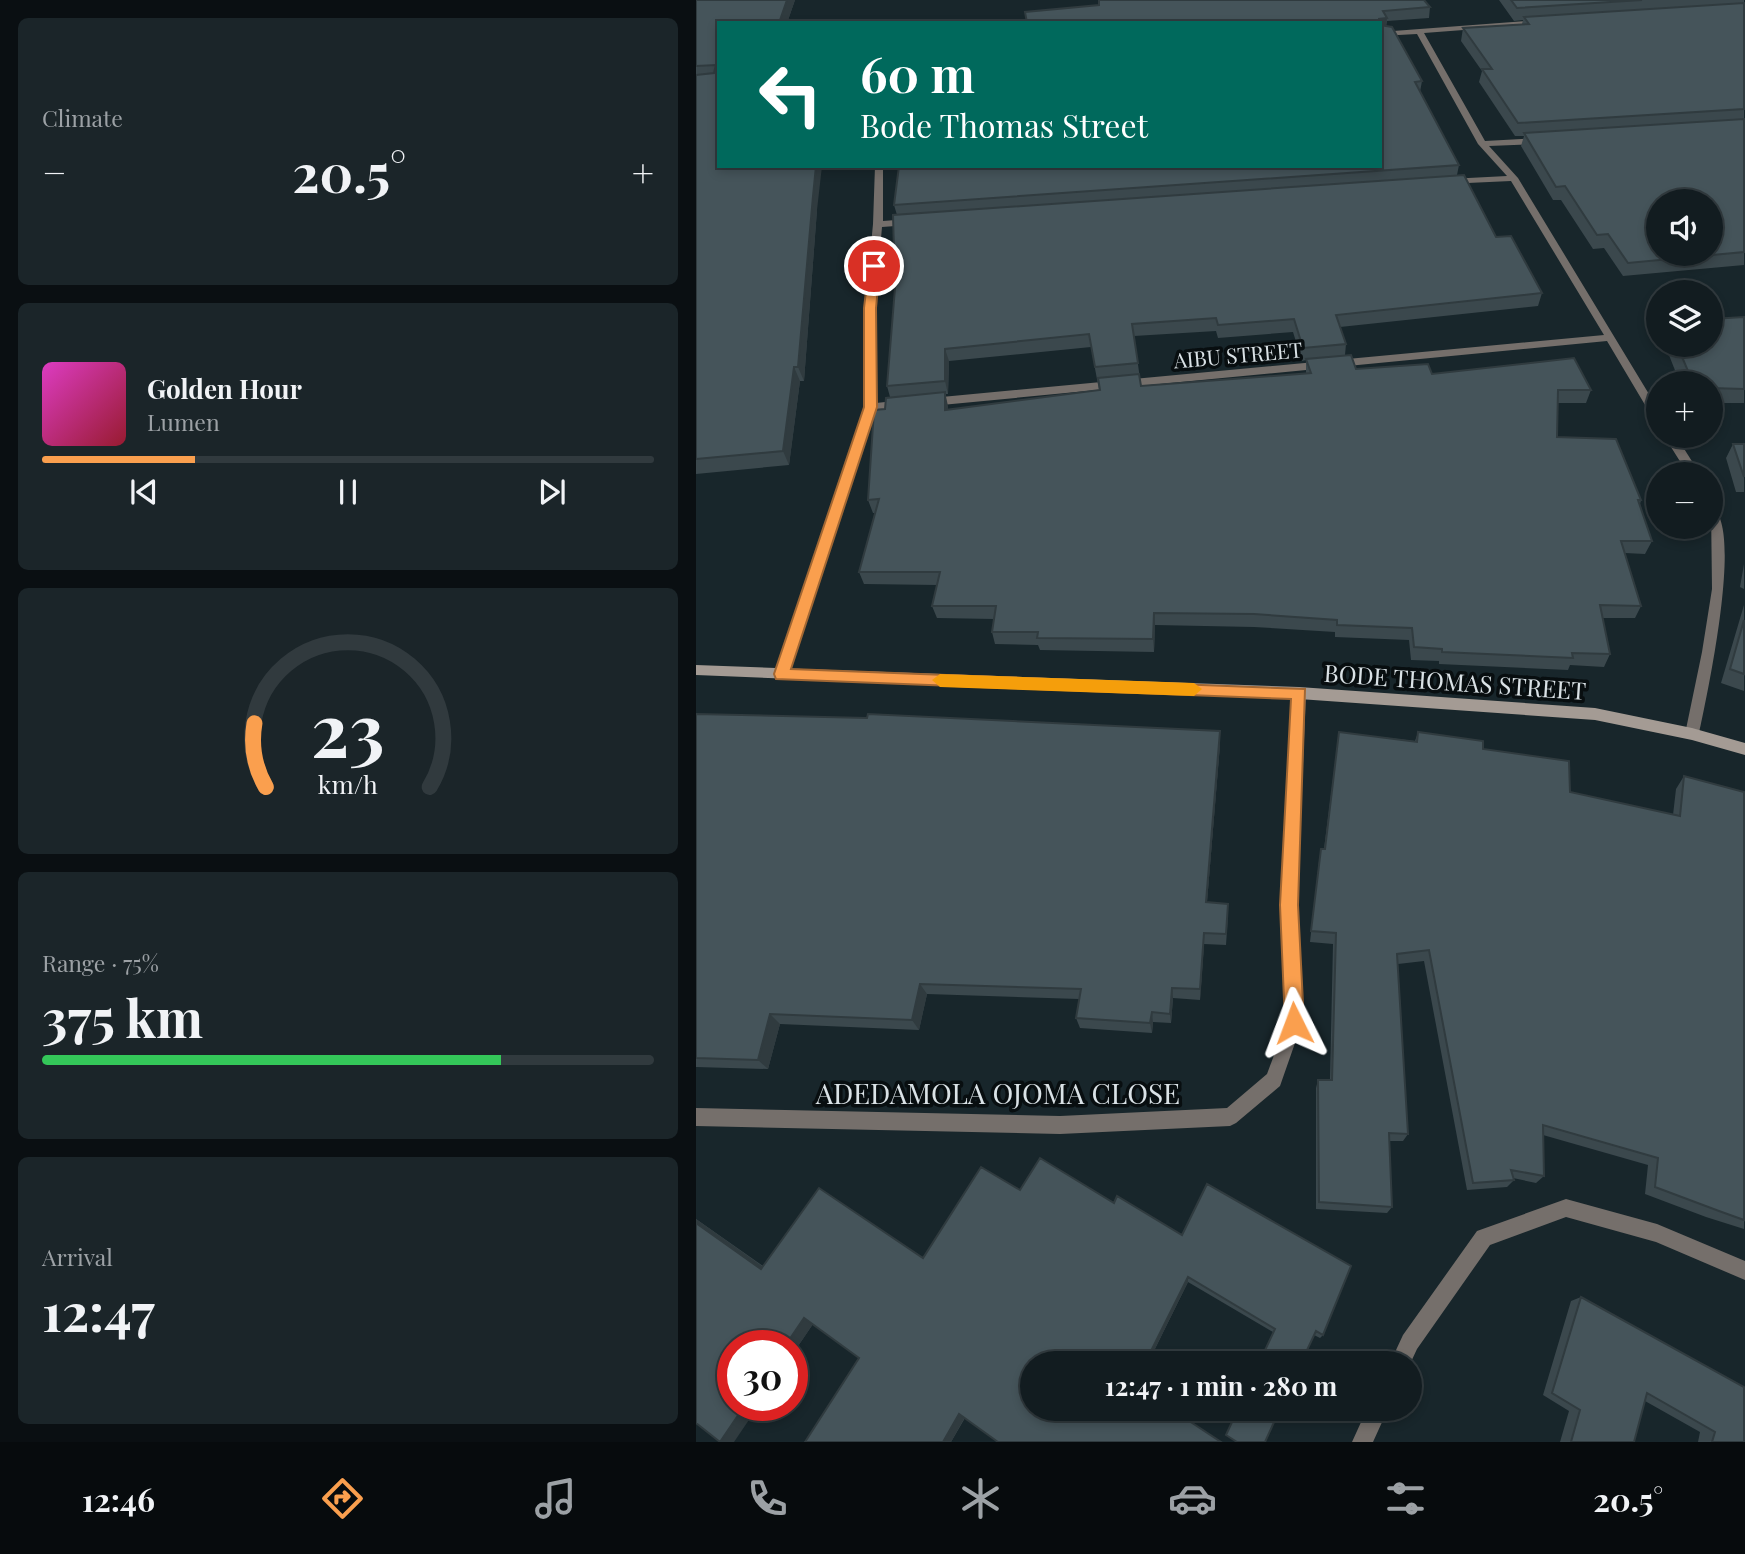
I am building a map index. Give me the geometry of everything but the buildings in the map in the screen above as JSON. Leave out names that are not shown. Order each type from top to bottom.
[{"type":"main road","name":"BODE THOMAS STREET","points":[[696,670],[1299,693],[1595,714],[1692,734],[1744,749]]},
{"type":"street","points":[[1382,34],[1550,22]]},
{"type":"street","points":[[1419,31],[1482,144],[1514,178],[1646,398]]},
{"type":"street","points":[[1482,144],[1549,141]]},
{"type":"street","points":[[782,674],[870,407],[870,308],[878,224],[879,168]]},
{"type":"street","points":[[1443,182],[1514,178]]},
{"type":"street","points":[[878,224],[919,221]]},
{"type":"street","name":"AIBU STREET","points":[[870,407],[1609,338]]},
{"type":"street","points":[[1692,734],[1717,593],[1718,539]]},
{"type":"street","name":"ADEDAMOLA OJOMA CLOSE","points":[[696,1117],[1060,1125],[1230,1117],[1274,1080],[1294,1023],[1289,905],[1299,693]]},
{"type":"street","points":[[1406,1351],[1484,1238],[1566,1208],[1657,1233],[1744,1271]]},
{"type":"street","points":[[1362,1442],[1372,1421]]},
{"type":"slow traffic","points":[[940,680],[1194,689]]},
{"type":"route","points":[[874,266],[870,308],[870,407],[782,674],[1299,693],[1289,905],[1294,1023]]}]
